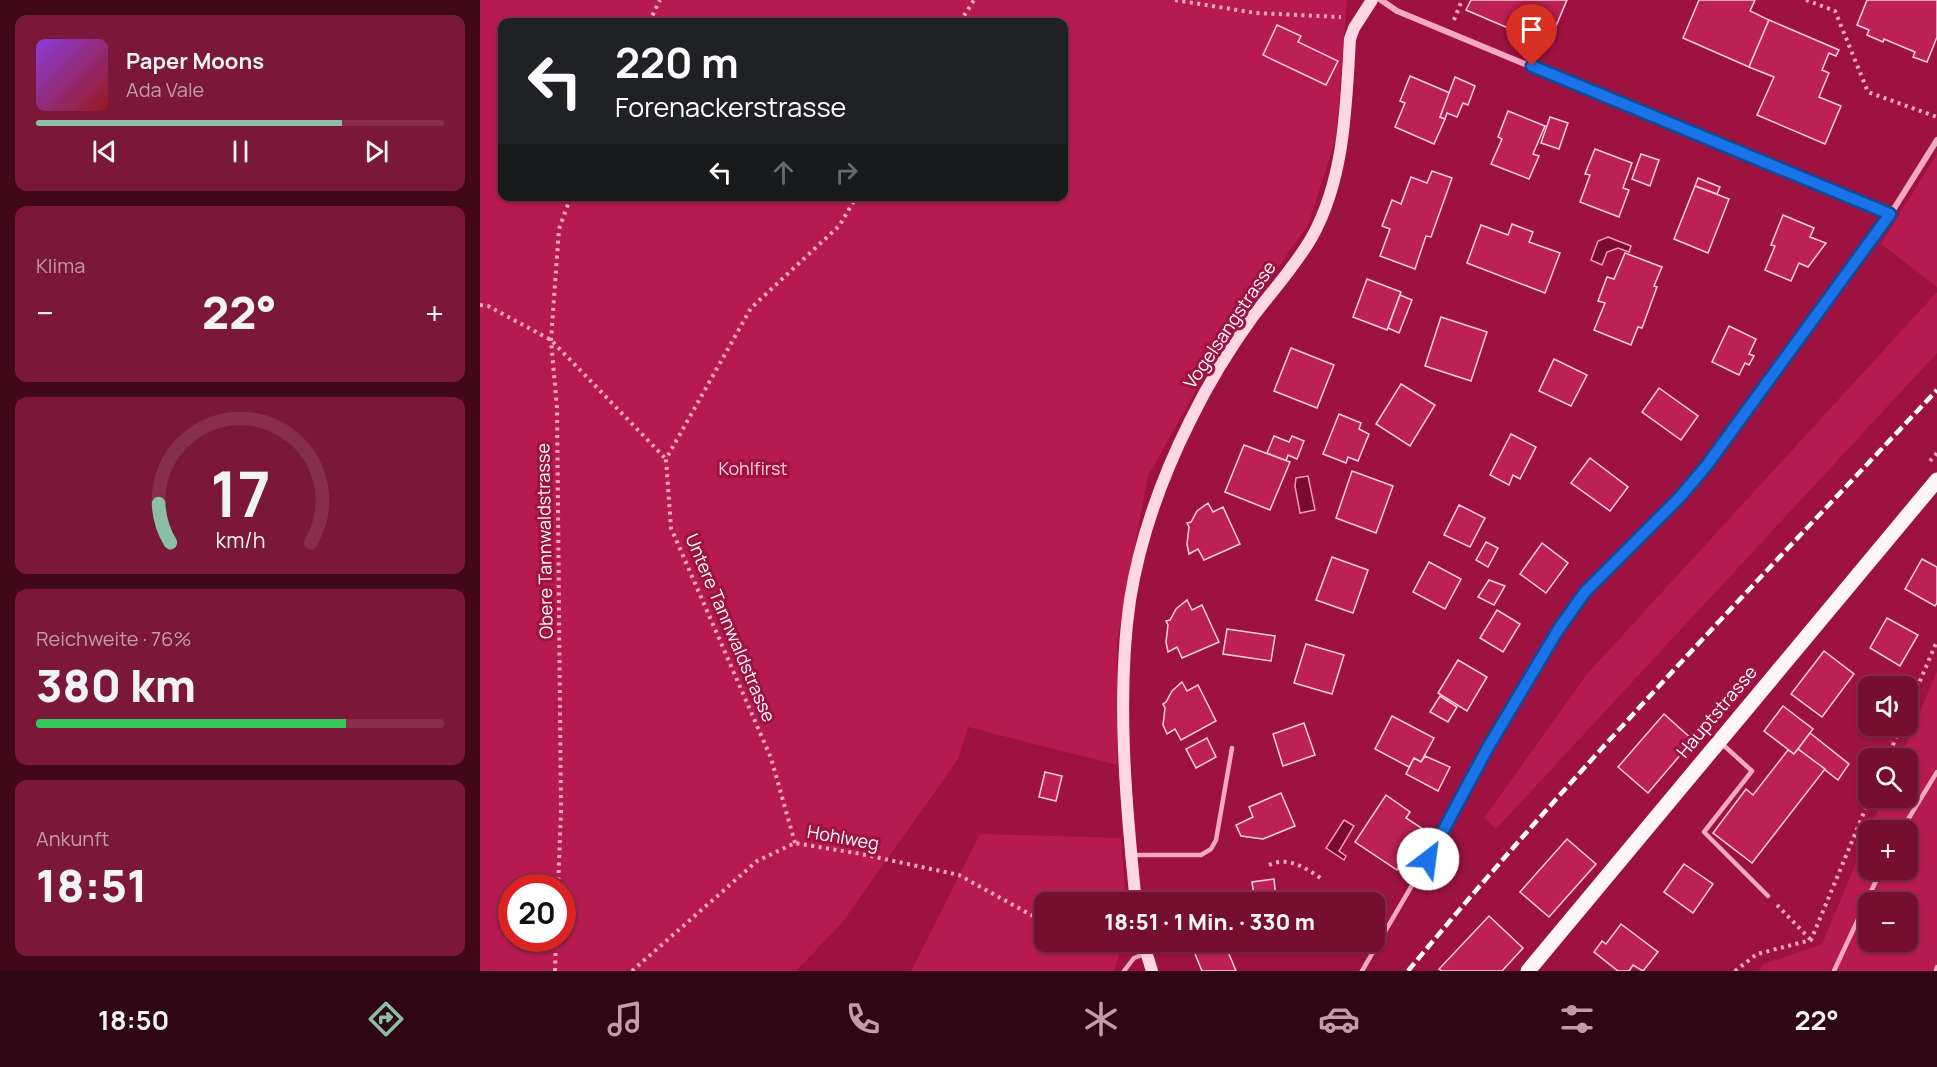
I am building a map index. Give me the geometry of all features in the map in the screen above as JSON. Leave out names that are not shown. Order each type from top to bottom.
[{"type":"main road","name":"Hauptstrasse","points":[[1528,971],[1937,480]]},
{"type":"street","name":"Vogelsangstrasse","points":[[1135,892],[1123,692],[1130,599],[1147,529],[1172,459],[1206,388],[1253,316],[1297,260],[1312,236],[1325,207],[1339,158],[1350,39],[1372,0]]},
{"type":"street","points":[[1381,0],[1397,11],[1890,214]]},
{"type":"street","points":[[1487,749],[1552,639],[1585,592],[1680,497],[1707,465],[1890,214],[1937,141]]},
{"type":"street","points":[[1145,952],[1152,971]]},
{"type":"lane","points":[[1718,741],[1752,771],[1704,832],[1768,896]]},
{"type":"lane","points":[[1131,855],[1201,855],[1211,849],[1216,840],[1232,748]]},
{"type":"lane","points":[[1362,971],[1449,822],[1487,749]]},
{"type":"lane","points":[[1908,820],[1937,772]]},
{"type":"lane","points":[[1843,971],[1835,969],[1876,880]]},
{"type":"lane","points":[[1124,971],[1140,952]]},
{"type":"path","points":[[651,18],[660,0]]},
{"type":"path","points":[[963,18],[974,0]]},
{"type":"path","points":[[1175,0],[1256,13],[1360,18]]},
{"type":"path","points":[[1455,17],[1462,0]]},
{"type":"path","points":[[1806,0],[1836,11],[1868,92],[1937,117]]},
{"type":"path","name":"Obere Tannwaldstrasse","points":[[559,874],[561,812],[557,408],[551,340],[559,229],[569,201]]},
{"type":"path","points":[[480,305],[488,306],[551,340],[666,459],[751,308],[839,226],[854,201]]},
{"type":"path","name":"Untere Tannwaldstrasse","points":[[666,459],[671,528],[771,758],[795,843]]},
{"type":"path","points":[[1918,686],[1937,641]]},
{"type":"path","points":[[1810,940],[1866,808]]},
{"type":"path","name":"Hohlweg","points":[[632,971],[757,861],[795,843],[861,854],[958,875],[1034,917]]},
{"type":"path","points":[[1269,865],[1279,860],[1287,861],[1309,870],[1322,879]]},
{"type":"path","points":[[1768,896],[1810,940]]},
{"type":"path","points":[[1735,971],[1757,954],[1810,940]]},
{"type":"path","points":[[555,971],[556,952]]},
{"type":"green space","name":"Kohlfirst","points":[[480,0],[1347,0],[1336,138],[1308,225],[1254,302],[1227,335],[1148,476],[1117,642],[1117,765],[968,727],[958,759],[842,923],[796,971],[480,971]]},
{"type":"green space","points":[[1937,154],[1937,287],[1881,244]]},
{"type":"green space","points":[[1937,292],[1937,353],[1496,829],[1484,818],[1587,674]]},
{"type":"green space","points":[[1937,671],[1937,971],[1758,971],[1764,964],[1822,944],[1858,858],[1858,880],[1918,880],[1918,820],[1874,820],[1879,808],[1918,808],[1918,748],[1905,748],[1910,736],[1918,736],[1918,716]]},
{"type":"green space","points":[[980,834],[1121,838],[1125,892],[1034,892],[1034,952],[1120,952],[1114,971],[911,971]]},
{"type":"shaded area","points":[[1608,237],[1631,246],[1629,252],[1618,248],[1607,252],[1602,265],[1591,260],[1598,241]]},
{"type":"shaded area","points":[[1308,476],[1315,510],[1300,513],[1295,486],[1296,478]]},
{"type":"shaded area","points":[[1344,820],[1354,826],[1339,851],[1346,856],[1344,860],[1326,848]]},
{"type":"building","points":[[1471,0],[1567,0],[1548,45],[1466,10]]},
{"type":"building","points":[[1699,0],[1755,0],[1750,11],[1769,20],[1749,67],[1683,38]]},
{"type":"building","points":[[1867,0],[1937,0],[1937,37],[1927,62],[1913,57],[1915,52],[1884,39],[1883,42],[1867,35],[1869,30],[1857,25]]},
{"type":"building","points":[[1769,20],[1839,50],[1836,56],[1829,53],[1822,70],[1829,73],[1819,97],[1841,106],[1825,144],[1757,115],[1774,77],[1749,67]]},
{"type":"building","points":[[1277,25],[1301,36],[1298,42],[1338,61],[1326,85],[1263,55]]},
{"type":"building","points":[[1410,76],[1450,93],[1440,117],[1445,119],[1434,144],[1395,127],[1405,103],[1400,101]]},
{"type":"building","points":[[1455,77],[1475,86],[1468,105],[1463,103],[1457,117],[1447,113],[1445,119],[1440,117]]},
{"type":"building","points":[[1508,111],[1545,126],[1533,154],[1539,156],[1529,179],[1491,164],[1502,139],[1498,137]]},
{"type":"building","points":[[1550,117],[1568,123],[1559,149],[1541,143]]},
{"type":"building","points":[[1595,149],[1632,163],[1623,188],[1629,190],[1619,217],[1580,202],[1590,175],[1585,174]]},
{"type":"building","points":[[1641,154],[1659,160],[1650,186],[1632,179]]},
{"type":"building","points":[[1432,171],[1452,178],[1431,237],[1426,236],[1415,269],[1380,256],[1390,229],[1382,226],[1392,200],[1401,204],[1411,177],[1427,183]]},
{"type":"building","points":[[1698,178],[1720,187],[1717,194],[1695,186]]},
{"type":"building","points":[[1695,186],[1729,199],[1708,253],[1674,239]]},
{"type":"building","points":[[1783,215],[1814,228],[1810,237],[1826,243],[1808,267],[1799,263],[1791,281],[1765,270],[1775,246],[1771,245]]},
{"type":"building","points":[[1512,224],[1533,232],[1529,242],[1560,253],[1545,293],[1467,263],[1481,225],[1508,235]]},
{"type":"building","points":[[1625,253],[1662,267],[1642,328],[1638,327],[1631,345],[1594,330],[1605,303],[1598,301],[1607,277],[1614,279]]},
{"type":"building","points":[[1367,279],[1401,292],[1387,330],[1353,317]]},
{"type":"building","points":[[1400,295],[1412,300],[1399,333],[1388,328]]},
{"type":"building","points":[[1441,317],[1487,332],[1471,381],[1425,366]]},
{"type":"building","points":[[1729,326],[1756,339],[1749,354],[1754,356],[1749,365],[1745,363],[1739,375],[1712,362]]},
{"type":"building","points":[[1291,348],[1334,365],[1317,408],[1274,391]]},
{"type":"building","points":[[1554,359],[1587,375],[1571,406],[1539,391]]},
{"type":"building","points":[[1401,384],[1435,405],[1410,446],[1376,424]]},
{"type":"building","points":[[1659,388],[1698,416],[1681,440],[1642,412]]},
{"type":"building","points":[[1339,414],[1361,423],[1359,429],[1369,434],[1358,461],[1348,457],[1346,463],[1323,454]]},
{"type":"building","points":[[1511,434],[1536,447],[1520,479],[1513,475],[1509,485],[1490,475]]},
{"type":"building","points":[[1274,436],[1289,442],[1292,436],[1304,441],[1297,459],[1288,455],[1286,461],[1267,453]]},
{"type":"building","points":[[1244,445],[1290,462],[1270,510],[1225,492]]},
{"type":"building","points":[[1590,458],[1628,487],[1610,511],[1571,483]]},
{"type":"building","points":[[1352,471],[1393,486],[1376,533],[1336,518]]},
{"type":"building","points":[[1208,503],[1213,512],[1223,507],[1240,544],[1204,560],[1198,549],[1189,554],[1187,523],[1191,522],[1197,511]]},
{"type":"building","points":[[1459,505],[1485,518],[1470,547],[1444,535]]},
{"type":"building","points":[[1486,542],[1498,548],[1488,567],[1476,560]]},
{"type":"building","points":[[1542,543],[1568,563],[1546,593],[1520,574]]},
{"type":"building","points":[[1332,557],[1368,570],[1353,613],[1316,600]]},
{"type":"building","points":[[1922,559],[1937,567],[1937,603],[1935,606],[1905,589]]},
{"type":"building","points":[[1429,562],[1461,579],[1445,609],[1413,592]]},
{"type":"building","points":[[1489,580],[1505,586],[1494,605],[1478,597]]},
{"type":"building","points":[[1187,600],[1192,610],[1202,605],[1219,642],[1182,658],[1177,647],[1168,652],[1166,621],[1170,620],[1176,609]]},
{"type":"building","points":[[1497,610],[1520,624],[1503,652],[1480,638]]},
{"type":"building","points":[[1887,618],[1918,635],[1900,666],[1870,648]]},
{"type":"building","points":[[1227,629],[1275,636],[1271,661],[1223,654]]},
{"type":"building","points":[[1306,644],[1344,655],[1332,694],[1294,683]]},
{"type":"building","points":[[1824,651],[1854,674],[1822,717],[1791,694]]},
{"type":"building","points":[[1458,660],[1487,677],[1467,711],[1438,693]]},
{"type":"building","points":[[1182,682],[1187,691],[1198,685],[1216,721],[1181,740],[1175,729],[1167,734],[1163,725],[1165,708],[1163,704]]},
{"type":"building","points":[[1440,696],[1457,707],[1448,722],[1430,712]]},
{"type":"building","points":[[1783,706],[1813,729],[1794,754],[1764,731]]},
{"type":"building","points":[[1664,714],[1693,740],[1648,793],[1618,767]]},
{"type":"building","points":[[1392,716],[1434,738],[1421,762],[1414,758],[1409,767],[1375,749]]},
{"type":"building","points":[[1304,723],[1315,755],[1283,766],[1273,734]]},
{"type":"building","points":[[1810,733],[1849,764],[1838,780],[1798,749]]},
{"type":"building","points":[[1207,738],[1216,757],[1196,768],[1186,749]]},
{"type":"building","points":[[1798,749],[1825,769],[1752,863],[1713,833],[1746,789],[1753,795],[1788,750],[1794,754]]},
{"type":"building","points":[[1425,756],[1450,767],[1438,791],[1406,774],[1414,758],[1421,762]]},
{"type":"building","points":[[1045,772],[1062,776],[1056,801],[1039,797]]},
{"type":"building","points":[[1281,793],[1295,826],[1263,839],[1241,836],[1236,825],[1253,817],[1249,807]]},
{"type":"building","points":[[1386,795],[1410,812],[1406,818],[1423,829],[1397,870],[1355,842]]},
{"type":"building","points":[[1567,839],[1596,864],[1549,917],[1520,892]]},
{"type":"building","points":[[1684,864],[1713,884],[1693,913],[1664,892]]},
{"type":"building","points":[[1274,879],[1275,892],[1254,892],[1252,882]]},
{"type":"building","points":[[1489,916],[1523,948],[1502,971],[1442,971],[1439,969]]},
{"type":"building","points":[[1621,924],[1658,952],[1643,971],[1633,965],[1629,971],[1618,971],[1594,952],[1602,941],[1606,944]]},
{"type":"building","points":[[1194,952],[1228,952],[1236,971],[1202,971]]},
{"type":"railway","points":[[1408,971],[1471,896],[1602,749],[1937,390]]},
{"type":"route","points":[[1428,859],[1487,749],[1552,639],[1585,592],[1680,497],[1707,465],[1890,214],[1532,66]]}]
